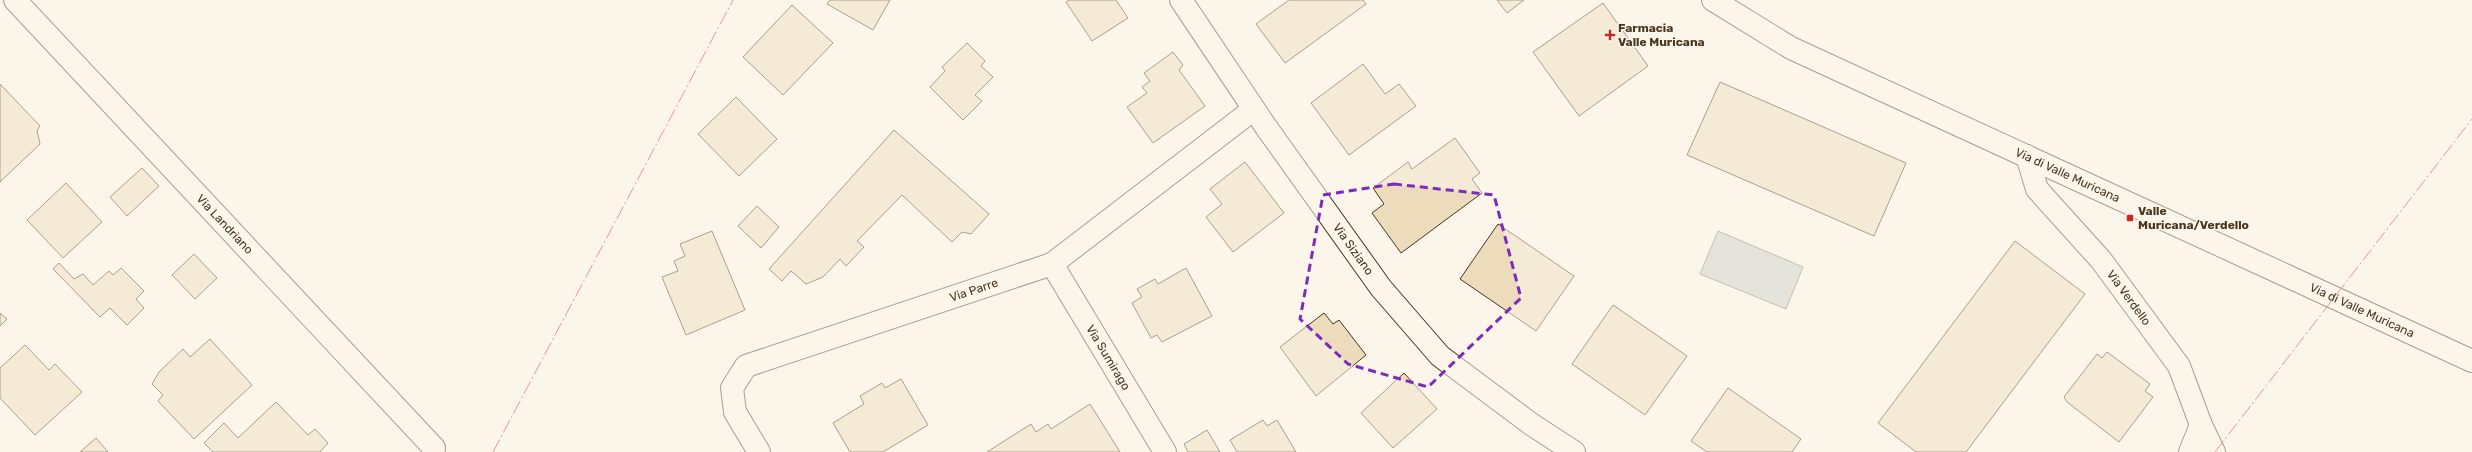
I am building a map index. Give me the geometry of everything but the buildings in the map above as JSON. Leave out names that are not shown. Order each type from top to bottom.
[{"type":"street","name":"Via Landriano","points":[[15,0],[434,448]]},
{"type":"street","name":"Via Siziano","points":[[1181,0],[1254,109],[1381,288],[1440,356],[1531,424],[1574,452]]},
{"type":"street","name":"Via di Valle Muricana","points":[[1713,0],[1791,48],[2472,361]]},
{"type":"street","name":"Via Parre","points":[[759,452],[735,412],[732,388],[746,366],[1052,264],[1254,109]]},
{"type":"street","name":"Via Verdello","points":[[2027,156],[2037,189],[2101,260],[2179,366],[2201,425],[2214,452]]},
{"type":"street","name":"Via Sumirago","points":[[1052,264],[1165,452]]},
{"type":"street","points":[[2190,452],[2201,425]]},
{"type":"highlighted area","points":[[1394,184],[1494,195],[1521,298],[1428,387],[1348,364],[1300,319],[1323,195]]},
{"type":"shaded area","points":[[1718,231],[1803,267],[1786,309],[1700,274]]},
{"type":"power","points":[[493,452],[733,0]]},
{"type":"power","points":[[2215,452],[2472,119]]},
{"type":"place","name":"Farmacia Valle Muricana","points":[[1610,35]]},
{"type":"place","name":"Valle Muricana/Verdello","points":[[2130,218]]}]
